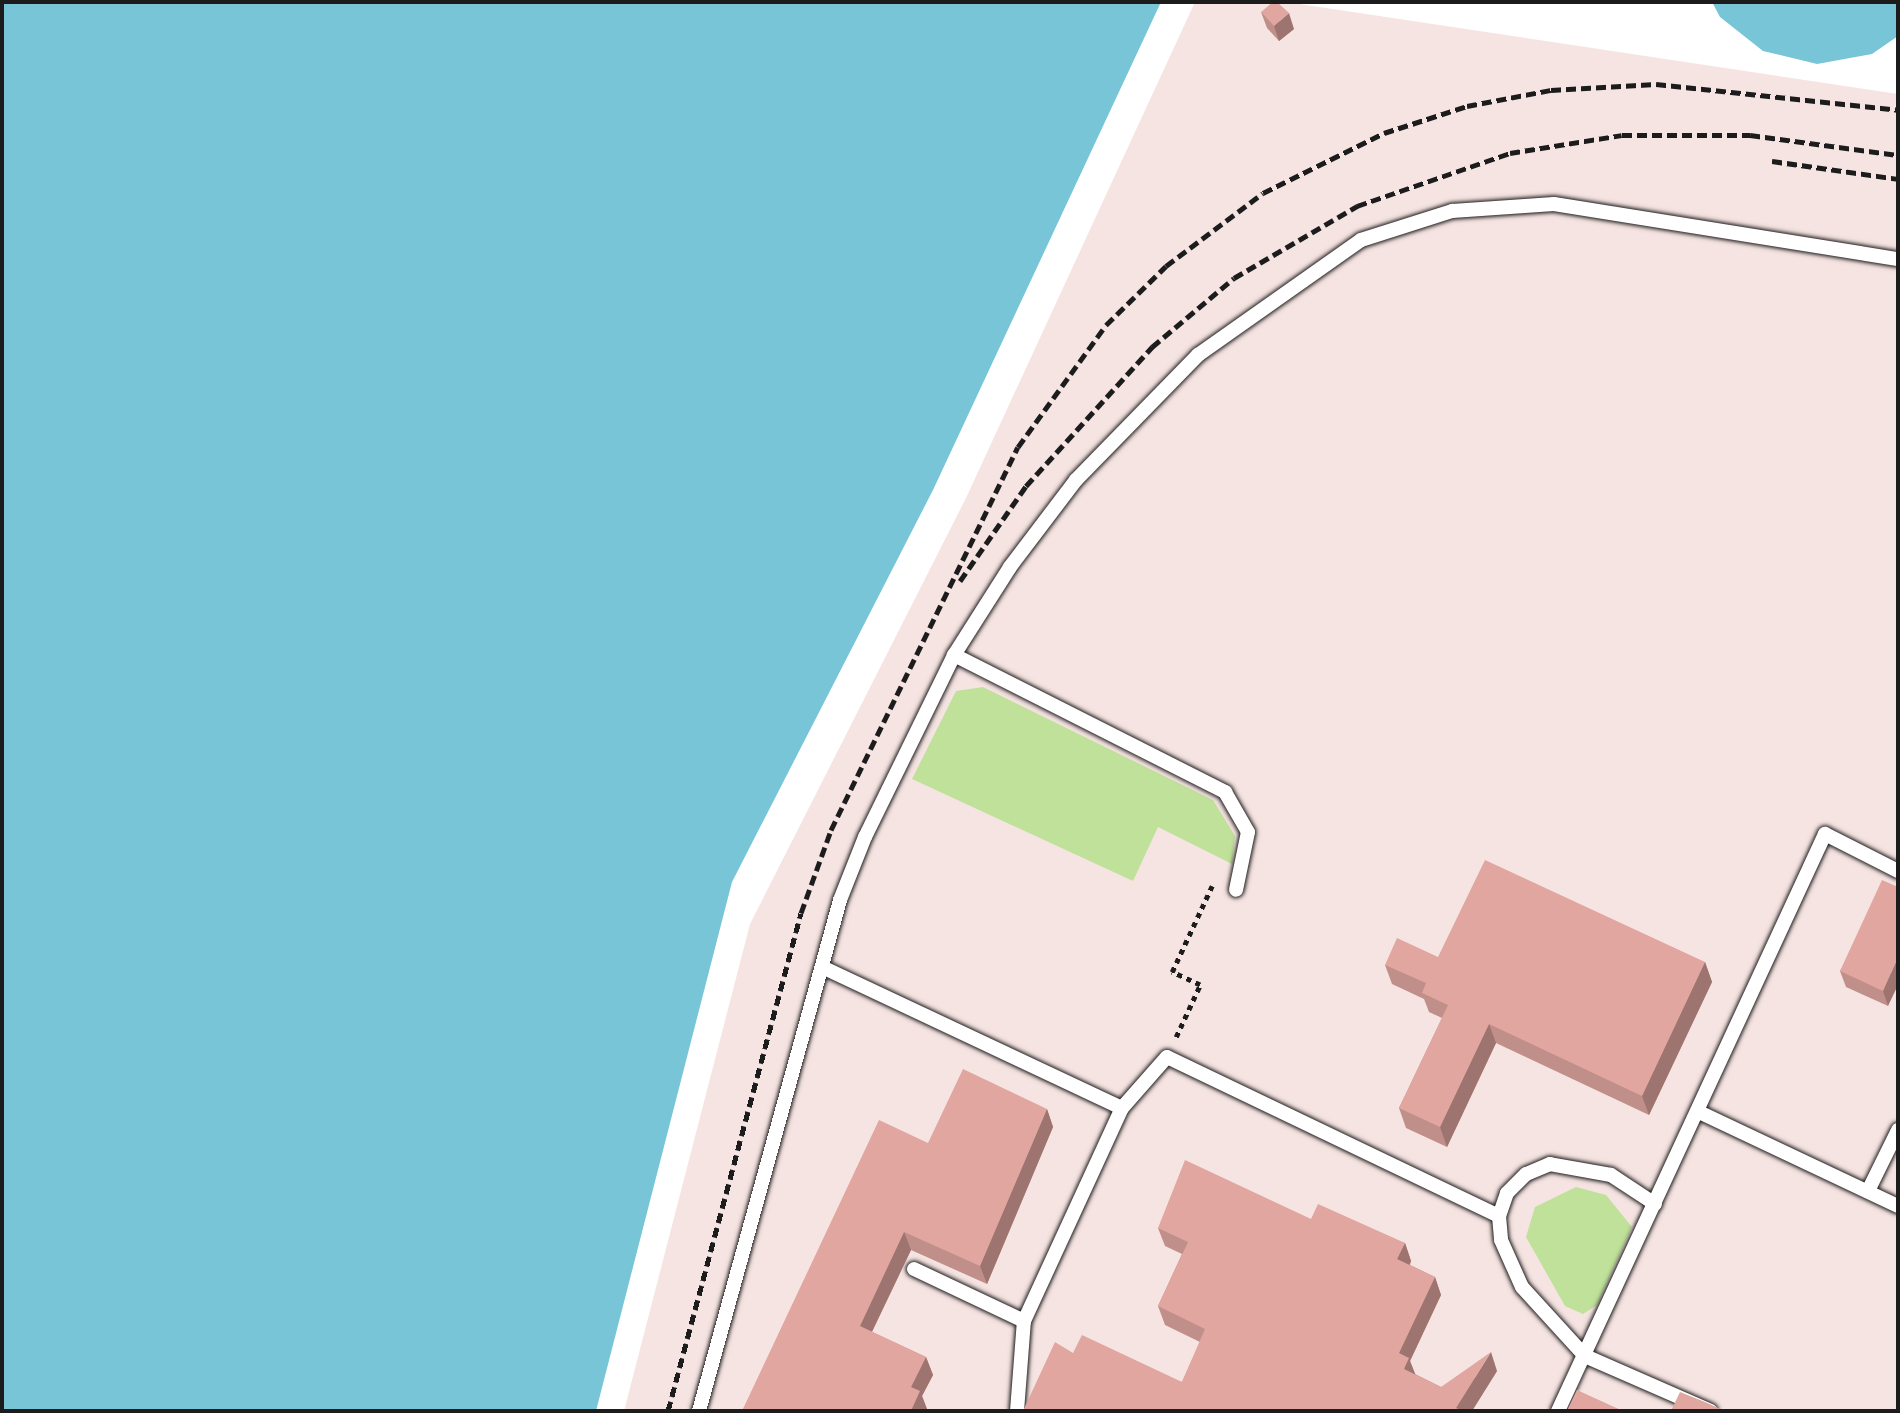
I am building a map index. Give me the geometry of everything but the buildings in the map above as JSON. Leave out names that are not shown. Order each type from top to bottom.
[{"type":"lane","points":[[699,1411],[822,967],[865,836],[954,655],[1076,480],[1188,365],[1361,240],[1452,211],[1554,204],[1898,259]]},
{"type":"lane","points":[[954,655],[1225,792],[1248,832],[1236,890]]},
{"type":"lane","points":[[1558,1411],[1699,1112],[1825,834],[1898,871]]},
{"type":"lane","points":[[822,967],[1122,1108]]},
{"type":"lane","points":[[1017,1411],[1024,1321],[1122,1108],[1167,1057],[1499,1216]]},
{"type":"lane","points":[[1699,1112],[1898,1206]]},
{"type":"lane","points":[[1868,1191],[1898,1130]]},
{"type":"lane","points":[[1655,1204],[1611,1175],[1550,1164],[1526,1174],[1507,1193],[1499,1216],[1501,1240],[1522,1287],[1585,1356],[1711,1411]]},
{"type":"lane","points":[[914,1269],[1024,1321]]},
{"type":"path","points":[[1167,1057],[1200,985],[1172,972],[1214,880],[1236,890]]},
{"type":"shaded area","points":[[1195,2],[1286,2],[1898,94],[1898,1411],[624,1411],[750,924],[966,498]]},
{"type":"green space","points":[[983,687],[1213,800],[1235,836],[1232,864],[1158,827],[1133,881],[912,779],[956,691]]},
{"type":"green space","points":[[1576,1187],[1606,1195],[1632,1227],[1597,1305],[1583,1314],[1565,1306],[1526,1237],[1535,1207]]},
{"type":"water","points":[[2,2],[1161,2],[933,490],[732,882],[596,1411],[2,1411]]},
{"type":"water","points":[[1712,2],[1898,2],[1898,36],[1872,54],[1817,64],[1763,51],[1720,17]]},
{"type":"railway","points":[[668,1411],[801,913],[831,830],[1018,447],[1106,325],[1166,266],[1263,193],[1384,133],[1467,106],[1551,90],[1656,84],[1898,110]]},
{"type":"railway","points":[[960,581],[1026,486],[1152,347],[1234,278],[1357,206],[1510,153],[1622,135],[1750,135],[1898,155]]},
{"type":"railway","points":[[1772,161],[1898,179]]}]
